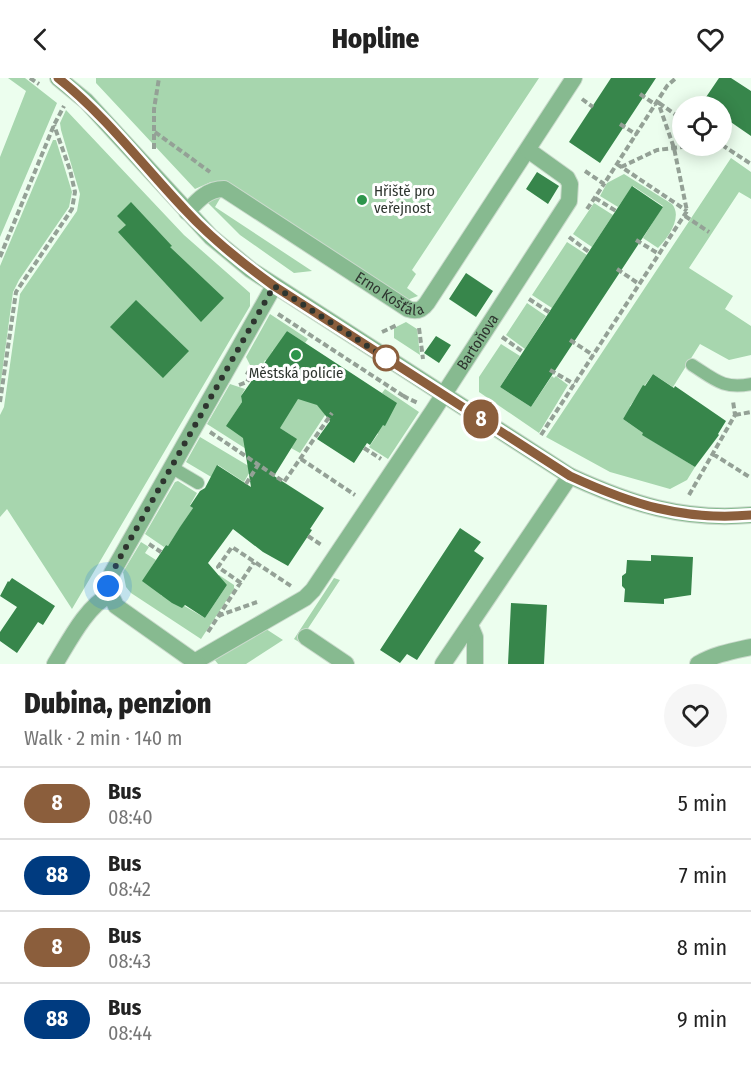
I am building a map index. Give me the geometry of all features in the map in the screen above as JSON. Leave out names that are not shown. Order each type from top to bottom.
[{"type":"street","points":[[58,78],[86,101],[186,212],[230,253],[274,286],[570,476],[609,494],[663,511],[718,516],[751,515]]},
{"type":"street","name":"Erno Košťála","points":[[224,189],[409,318],[427,303],[574,78]]},
{"type":"street","name":"Bartoňova","points":[[444,395],[569,201],[570,184],[567,178],[528,150]]},
{"type":"street","points":[[186,212],[205,194],[224,189]]},
{"type":"street","points":[[274,286],[109,581],[110,595],[116,606],[197,662],[309,594],[444,395]]},
{"type":"street","points":[[443,664],[570,476]]},
{"type":"street","points":[[55,664],[96,603],[110,595]]},
{"type":"street","points":[[470,625],[476,637],[475,664]]},
{"type":"street","points":[[306,637],[346,664]]},
{"type":"street","points":[[698,664],[716,656],[751,647]]},
{"type":"lane","points":[[692,365],[730,387],[751,384]]},
{"type":"lane","points":[[171,467],[198,483]]},
{"type":"path","points":[[147,141],[154,149],[154,109],[159,78]]},
{"type":"path","points":[[575,165],[604,184],[619,165],[667,86],[676,78]]},
{"type":"path","points":[[640,94],[672,113]]},
{"type":"path","points":[[579,97],[592,107]]},
{"type":"path","points":[[0,257],[54,125],[66,103]]},
{"type":"path","points":[[657,104],[672,143]]},
{"type":"path","points":[[620,124],[637,135]]},
{"type":"path","points":[[0,402],[16,292],[72,209],[75,192],[70,170],[54,125]]},
{"type":"path","points":[[154,132],[221,180],[224,189]]},
{"type":"path","points":[[619,165],[657,150],[672,148]]},
{"type":"path","points":[[732,151],[751,164]]},
{"type":"path","points":[[542,433],[686,214],[675,156]]},
{"type":"path","points":[[619,165],[709,232]]},
{"type":"path","points":[[595,198],[616,212]]},
{"type":"path","points":[[569,237],[589,252]]},
{"type":"path","points":[[636,240],[659,254]]},
{"type":"path","points":[[617,269],[639,284]]},
{"type":"path","points":[[528,298],[549,312]]},
{"type":"path","points":[[265,302],[277,313],[405,397]]},
{"type":"path","points":[[389,338],[381,333],[409,318],[419,329],[425,362],[414,355]]},
{"type":"path","points":[[502,337],[523,352]]},
{"type":"path","points":[[570,340],[593,355]]},
{"type":"path","points":[[550,370],[574,384]]},
{"type":"path","points":[[689,496],[735,415],[730,387]]},
{"type":"path","points":[[735,415],[751,412]]},
{"type":"path","points":[[203,428],[284,482],[332,413]]},
{"type":"path","points":[[538,438],[545,443]]},
{"type":"path","points":[[713,454],[751,478]]},
{"type":"path","points":[[301,459],[370,505]]},
{"type":"path","points":[[246,484],[258,465]]},
{"type":"path","points":[[679,494],[699,498]]},
{"type":"path","points":[[241,583],[218,567],[232,547],[294,588]]},
{"type":"path","points":[[207,634],[254,562]]},
{"type":"green space","points":[[8,78],[25,78],[57,103],[0,237],[0,157],[26,91]]},
{"type":"green space","name":"Hřiště pro veřejnost","points":[[96,78],[539,78],[412,270],[416,274],[407,288],[418,296],[407,300],[223,182],[211,182],[195,189],[96,83]]},
{"type":"green space","points":[[66,110],[184,235],[250,293],[250,306],[72,609],[7,509],[0,517],[0,415],[4,407],[20,294],[77,211],[80,194],[61,130],[60,123]]},
{"type":"green space","points":[[53,140],[56,140],[72,192],[69,207],[13,292],[0,388],[0,266]]},
{"type":"green space","points":[[731,158],[751,172],[751,199],[739,192],[689,268],[733,296],[725,309],[751,326],[751,355],[729,360],[700,344],[673,387],[653,374],[623,419],[643,435],[695,467],[687,480],[670,489],[610,472],[546,437]]},
{"type":"green space","points":[[624,174],[672,204],[675,209],[673,227],[658,248],[643,238],[663,206],[633,186],[618,207],[600,196],[607,183]]},
{"type":"green space","points":[[222,195],[215,207],[312,271],[294,273],[240,235],[204,199]]},
{"type":"green space","points":[[594,203],[613,215],[592,247],[573,234]]},
{"type":"green space","points":[[567,242],[587,255],[552,308],[532,295]]},
{"type":"green space","points":[[527,303],[546,316],[525,349],[506,335]]},
{"type":"green space","points":[[270,314],[308,339],[305,343],[287,331],[276,353],[272,350],[274,353],[268,362],[265,360],[260,371],[250,365],[246,357]]},
{"type":"green space","points":[[406,322],[417,329],[420,355],[394,338],[394,328]]},
{"type":"green space","points":[[501,344],[520,356],[500,387],[531,407],[552,376],[554,378],[556,376],[568,385],[539,433],[479,392],[479,377]]},
{"type":"green space","points":[[230,384],[245,389],[241,396],[242,402],[229,422],[273,466],[207,424]]},
{"type":"green space","points":[[385,389],[419,412],[388,459],[369,447],[378,434],[376,432],[382,424],[385,425],[396,403],[382,393]]},
{"type":"green space","points":[[297,395],[329,409],[300,453],[291,448],[292,436],[274,424]]},
{"type":"green space","points":[[200,437],[252,468],[244,482],[218,465],[213,478],[186,462]]},
{"type":"green space","points":[[178,481],[197,493],[190,505],[193,508],[168,546],[164,547],[145,534],[175,482]]},
{"type":"green space","points":[[141,542],[149,547],[145,553],[156,560],[143,581],[164,591],[161,596],[164,594],[205,618],[227,585],[217,579],[219,575],[234,585],[234,589],[201,639],[131,593],[126,587],[123,572]]},
{"type":"green space","points":[[334,578],[340,580],[299,642],[294,639]]},
{"type":"green space","points":[[266,629],[283,640],[246,664],[218,664],[214,659]]},
{"type":"building","points":[[611,78],[656,78],[600,163],[569,142]]},
{"type":"building","points":[[719,78],[731,78],[751,91],[751,136],[732,123],[732,96],[707,96]]},
{"type":"building","points":[[537,172],[559,186],[548,204],[526,189]]},
{"type":"building","points":[[632,186],[663,207],[531,407],[500,387]]},
{"type":"building","points":[[131,202],[172,246],[170,247],[224,298],[201,322],[118,232],[126,225],[117,216]]},
{"type":"building","points":[[466,273],[493,291],[476,317],[449,299]]},
{"type":"building","points":[[136,300],[189,351],[163,378],[110,327]]},
{"type":"building","points":[[287,331],[397,403],[385,426],[383,425],[370,445],[367,443],[354,463],[317,439],[330,421],[317,405],[298,399],[280,428],[297,439],[274,476],[324,508],[288,566],[263,552],[233,529],[208,563],[227,585],[205,618],[185,605],[182,608],[172,603],[142,581],[193,508],[190,506],[200,491],[205,488],[217,465],[251,487],[243,438],[226,426],[242,402],[241,396]]},
{"type":"building","points":[[436,336],[451,345],[439,363],[424,353]]},
{"type":"building","points":[[653,374],[674,388],[675,386],[726,421],[719,435],[695,467],[642,435],[643,433],[623,419],[643,385],[645,386]]},
{"type":"building","points":[[460,528],[481,542],[474,551],[484,558],[417,660],[407,654],[400,663],[380,650]]},
{"type":"building","points":[[651,555],[693,557],[691,595],[664,599],[664,604],[624,602],[625,589],[622,586],[622,576],[626,573],[627,560],[651,561]]},
{"type":"building","points":[[12,578],[55,606],[43,625],[38,622],[17,653],[0,641],[0,632],[17,607],[0,596]]},
{"type":"building","points":[[511,603],[547,605],[544,664],[508,664]]},
{"type":"bus line","name":"8","points":[[58,78],[86,101],[186,212],[211,237],[241,261],[274,286],[570,476],[609,494],[663,511],[690,515],[751,515]]},
{"type":"place","name":"Hřiště pro veřejnost","points":[[362,200]]},
{"type":"place","name":"Městská policie","points":[[296,355]]},
{"type":"route","points":[[108,586],[122,554],[274,286],[386,358]]}]
